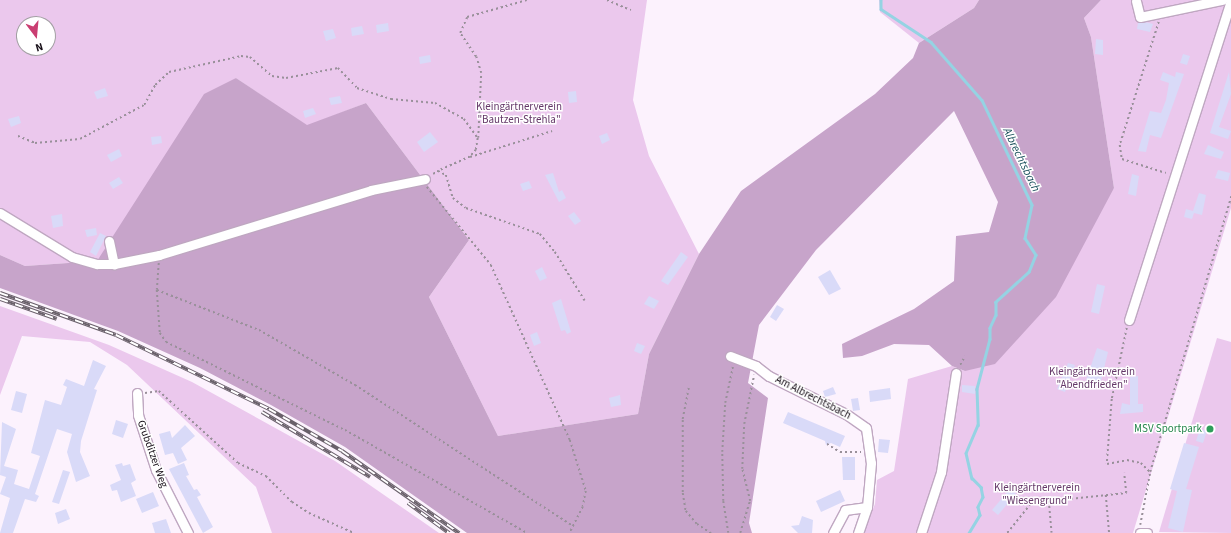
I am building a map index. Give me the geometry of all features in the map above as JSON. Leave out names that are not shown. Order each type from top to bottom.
[{"type":"street","points":[[1136,1],[1140,17],[1222,0]]},
{"type":"street","points":[[1128,320],[1231,0]]},
{"type":"street","points":[[0,213],[72,258],[97,264],[114,264],[159,255],[371,190],[425,179]]},
{"type":"street","points":[[109,241],[114,264]]},
{"type":"street","name":"Am Albrechtsbach","points":[[732,357],[756,366],[769,376],[861,423],[866,428],[870,453],[867,507],[858,533]]},
{"type":"street","points":[[921,533],[941,472],[956,373]]},
{"type":"street","name":"Grubditzer Weg","points":[[137,393],[138,415],[152,462],[188,533]]},
{"type":"street","points":[[833,533],[845,510],[867,507]]},
{"type":"path","points":[[470,157],[476,150],[478,138],[481,73],[476,56],[460,33],[467,17],[527,0]]},
{"type":"path","points":[[607,0],[631,10]]},
{"type":"path","points":[[1162,12],[1120,145],[1122,159],[1175,176]]},
{"type":"path","points":[[18,136],[35,143],[80,139],[144,105],[155,85],[168,72],[241,56],[250,57],[272,76],[286,78],[338,68],[357,88],[369,93],[391,99],[435,103],[464,119],[478,138]]},
{"type":"path","points":[[552,131],[470,157],[438,171],[425,179],[425,185],[491,265],[570,440],[586,491],[583,507],[570,533]]},
{"type":"path","points":[[438,171],[446,175],[453,198],[466,208],[540,234],[555,252],[585,301]]},
{"type":"path","points":[[1143,532],[1150,472],[1231,196]]},
{"type":"path","points":[[159,255],[157,290],[160,333],[166,342],[345,430],[527,533]]},
{"type":"path","points":[[157,290],[273,338],[355,385],[574,526]]},
{"type":"path","points":[[1128,320],[1113,393],[1107,464],[1128,460],[1141,463],[1150,472]]},
{"type":"path","points":[[728,533],[723,501],[722,452],[725,404],[732,357]]},
{"type":"path","points":[[740,533],[750,502],[742,469],[744,424],[756,366]]},
{"type":"path","points":[[689,388],[683,420],[683,493],[686,511],[697,524],[711,533]]},
{"type":"path","points":[[137,393],[159,391],[199,424],[206,435],[238,463],[266,476],[292,502],[309,513],[354,533]]},
{"type":"path","points":[[827,444],[840,452],[870,453]]},
{"type":"path","points":[[1007,533],[1031,503],[1126,493],[1124,473]]},
{"type":"path","points":[[1106,496],[1110,533]]},
{"type":"path","points":[[1049,501],[1052,533]]},
{"type":"green space","name":"Kleingärtnerverein \"Bautzen-Strehla\"","points":[[0,0],[647,0],[633,100],[649,156],[699,254],[649,354],[638,414],[498,436],[429,297],[469,240],[366,103],[307,126],[236,78],[97,261],[25,266],[0,255]]},
{"type":"green space","points":[[879,0],[979,0],[974,8],[919,43],[880,12]]},
{"type":"green space","name":"Kleingärtnerverein \"Abendfrieden\"","points":[[1101,0],[1231,0],[1231,208],[1133,533],[863,533],[875,504],[877,480],[894,471],[908,379],[952,366],[965,371],[1114,188],[1091,37],[1084,18]]},
{"type":"green space","points":[[0,306],[109,345],[192,382],[335,461],[439,533],[272,533],[256,487],[127,365],[90,342],[22,336],[0,395]]},
{"type":"green space","name":"MSV Sportpark","points":[[1217,338],[1231,342],[1231,533],[1159,532]]},
{"type":"shaded area","points":[[979,0],[1101,0],[1084,18],[1091,37],[1114,188],[1056,297],[995,364],[965,371],[952,366],[929,345],[894,344],[862,356],[843,358],[842,344],[914,309],[954,281],[956,236],[989,232],[998,202],[954,111],[816,250],[759,325],[748,383],[768,398],[749,523],[752,533],[467,533],[345,447],[271,405],[200,368],[118,331],[0,288],[0,255],[25,266],[97,261],[204,94],[236,78],[307,125],[366,103],[469,240],[429,297],[498,436],[638,414],[649,354],[699,254],[741,191],[875,94],[913,58],[919,43],[974,8]]},
{"type":"building","points":[[1145,22],[1153,24],[1150,32],[1137,29],[1138,23]]},
{"type":"building","points":[[388,23],[389,31],[377,33],[376,25]]},
{"type":"building","points":[[362,26],[364,34],[352,36],[351,28]]},
{"type":"building","points":[[333,29],[336,38],[326,41],[323,31]]},
{"type":"building","points":[[1096,39],[1103,40],[1103,55],[1095,54]]},
{"type":"building","points":[[1183,54],[1190,56],[1187,65],[1180,63]]},
{"type":"building","points":[[430,55],[431,62],[420,64],[419,57]]},
{"type":"building","points":[[1163,72],[1175,77],[1176,72],[1184,74],[1161,138],[1150,135],[1146,152],[1138,151],[1150,111],[1161,113],[1166,100],[1169,83],[1160,80]]},
{"type":"building","points":[[1229,72],[1231,94],[1219,127],[1231,131],[1228,139],[1210,133]]},
{"type":"building","points":[[105,88],[108,96],[97,99],[94,92]]},
{"type":"building","points":[[576,91],[577,102],[569,103],[568,92]]},
{"type":"building","points":[[340,96],[342,103],[331,105],[329,98]]},
{"type":"building","points":[[313,108],[316,114],[305,118],[303,111]]},
{"type":"building","points":[[19,116],[21,123],[11,127],[8,119]]},
{"type":"building","points":[[430,132],[438,142],[424,152],[417,142]]},
{"type":"building","points":[[607,133],[610,140],[602,144],[599,136]]},
{"type":"building","points":[[161,136],[162,143],[152,145],[151,137]]},
{"type":"building","points":[[1208,145],[1224,152],[1221,159],[1204,154]]},
{"type":"building","points":[[119,149],[122,156],[111,162],[107,155]]},
{"type":"building","points":[[1218,170],[1230,173],[1228,181],[1215,178]]},
{"type":"building","points":[[553,173],[559,192],[562,190],[566,198],[559,202],[545,175]]},
{"type":"building","points":[[1132,174],[1139,176],[1136,196],[1128,194]]},
{"type":"building","points":[[119,177],[123,183],[113,189],[109,183]]},
{"type":"building","points":[[529,181],[532,188],[523,191],[520,184]]},
{"type":"building","points":[[1199,193],[1206,195],[1202,215],[1194,213],[1192,219],[1184,217],[1186,209],[1193,211]]},
{"type":"building","points":[[574,212],[581,221],[575,225],[568,216]]},
{"type":"building","points":[[62,214],[63,226],[53,228],[51,216]]},
{"type":"building","points":[[96,228],[97,235],[87,237],[85,230]]},
{"type":"building","points":[[100,233],[106,236],[96,256],[90,252]]},
{"type":"building","points":[[681,252],[688,257],[668,285],[661,281]]},
{"type":"building","points":[[542,267],[547,278],[540,281],[535,271]]},
{"type":"building","points":[[830,270],[841,289],[829,295],[818,277]]},
{"type":"building","points":[[1097,284],[1105,286],[1099,314],[1091,312]]},
{"type":"building","points":[[649,296],[659,301],[654,309],[644,304]]},
{"type":"building","points":[[561,299],[571,332],[567,334],[565,330],[561,331],[552,303]]},
{"type":"building","points":[[777,305],[784,309],[776,321],[770,317]]},
{"type":"building","points":[[537,332],[541,343],[534,346],[530,335]]},
{"type":"building","points":[[637,343],[645,346],[641,354],[634,351]]},
{"type":"building","points":[[1097,348],[1108,352],[1100,385],[1086,380]]},
{"type":"building","points":[[93,360],[106,366],[94,389],[97,390],[81,441],[80,452],[90,476],[76,482],[67,452],[72,434],[57,429],[35,494],[39,496],[36,502],[25,499],[13,533],[0,533],[10,498],[0,494],[6,477],[0,475],[2,422],[16,429],[4,466],[18,470],[14,484],[29,489],[40,456],[31,453],[45,400],[61,405],[67,387],[63,385],[66,379],[84,386]]},
{"type":"building","points":[[1068,363],[1075,365],[1065,392],[1057,389]]},
{"type":"building","points":[[1138,376],[1138,404],[1143,404],[1143,412],[1120,414],[1122,403],[1130,405],[1130,377]]},
{"type":"building","points":[[962,385],[975,386],[975,394],[962,392]]},
{"type":"building","points":[[833,387],[836,394],[825,397],[823,391]]},
{"type":"building","points":[[890,388],[891,399],[870,402],[869,391]]},
{"type":"building","points":[[16,391],[27,394],[22,413],[11,410]]},
{"type":"building","points":[[620,395],[621,405],[611,407],[609,398]]},
{"type":"building","points":[[858,398],[860,410],[853,411],[851,399]]},
{"type":"building","points":[[788,412],[845,436],[840,447],[831,443],[826,445],[825,441],[783,423]]},
{"type":"building","points":[[116,420],[128,424],[123,438],[112,434]]},
{"type":"building","points":[[185,425],[195,436],[181,448],[187,460],[178,464],[173,453],[165,455],[159,434],[170,431],[172,438]]},
{"type":"building","points":[[1200,429],[1207,431],[1203,443],[1196,441]]},
{"type":"building","points":[[879,439],[890,440],[888,453],[878,452]]},
{"type":"building","points":[[1184,443],[1199,447],[1186,489],[1192,490],[1183,532],[1168,528],[1177,491],[1170,489]]},
{"type":"building","points":[[842,457],[855,457],[855,480],[843,480]]},
{"type":"building","points":[[122,463],[123,466],[130,464],[136,480],[131,483],[136,496],[121,502],[117,490],[112,491],[110,485],[121,480],[115,465]]},
{"type":"building","points":[[184,463],[189,475],[186,476],[194,490],[197,489],[201,495],[197,497],[213,527],[203,533],[169,469]]},
{"type":"building","points":[[63,470],[70,472],[59,504],[52,502]]},
{"type":"building","points":[[1010,489],[1016,494],[998,515],[992,510]]},
{"type":"building","points":[[840,490],[845,501],[821,512],[816,501]]},
{"type":"building","points":[[153,492],[159,506],[142,513],[136,499]]},
{"type":"building","points":[[66,509],[70,519],[58,524],[55,513]]},
{"type":"building","points":[[802,516],[813,520],[812,533],[798,533],[791,526],[799,525]]},
{"type":"building","points":[[166,519],[171,533],[155,533],[152,523]]},
{"type":"waterway","name":"Albrechtsbach","points":[[881,0],[881,9],[931,42],[982,100],[1032,205],[1025,238],[1036,255],[1029,272],[996,302],[996,315],[990,328],[990,339],[977,389],[978,425],[966,453],[972,478],[981,487],[983,497],[978,507],[980,515],[969,533]]},
{"type":"railway","points":[[0,293],[116,335],[269,409],[342,451],[459,533]]},
{"type":"railway","points":[[0,299],[57,319]]},
{"type":"railway","points":[[262,412],[370,477]]},
{"type":"railway","points":[[408,503],[449,533]]},
{"type":"place","name":"MSV Sportpark","points":[[1210,429]]},
{"type":"park label","name":"Kleingärtnerverein \"Wiesengrund\"","points":[[1037,495]]}]
